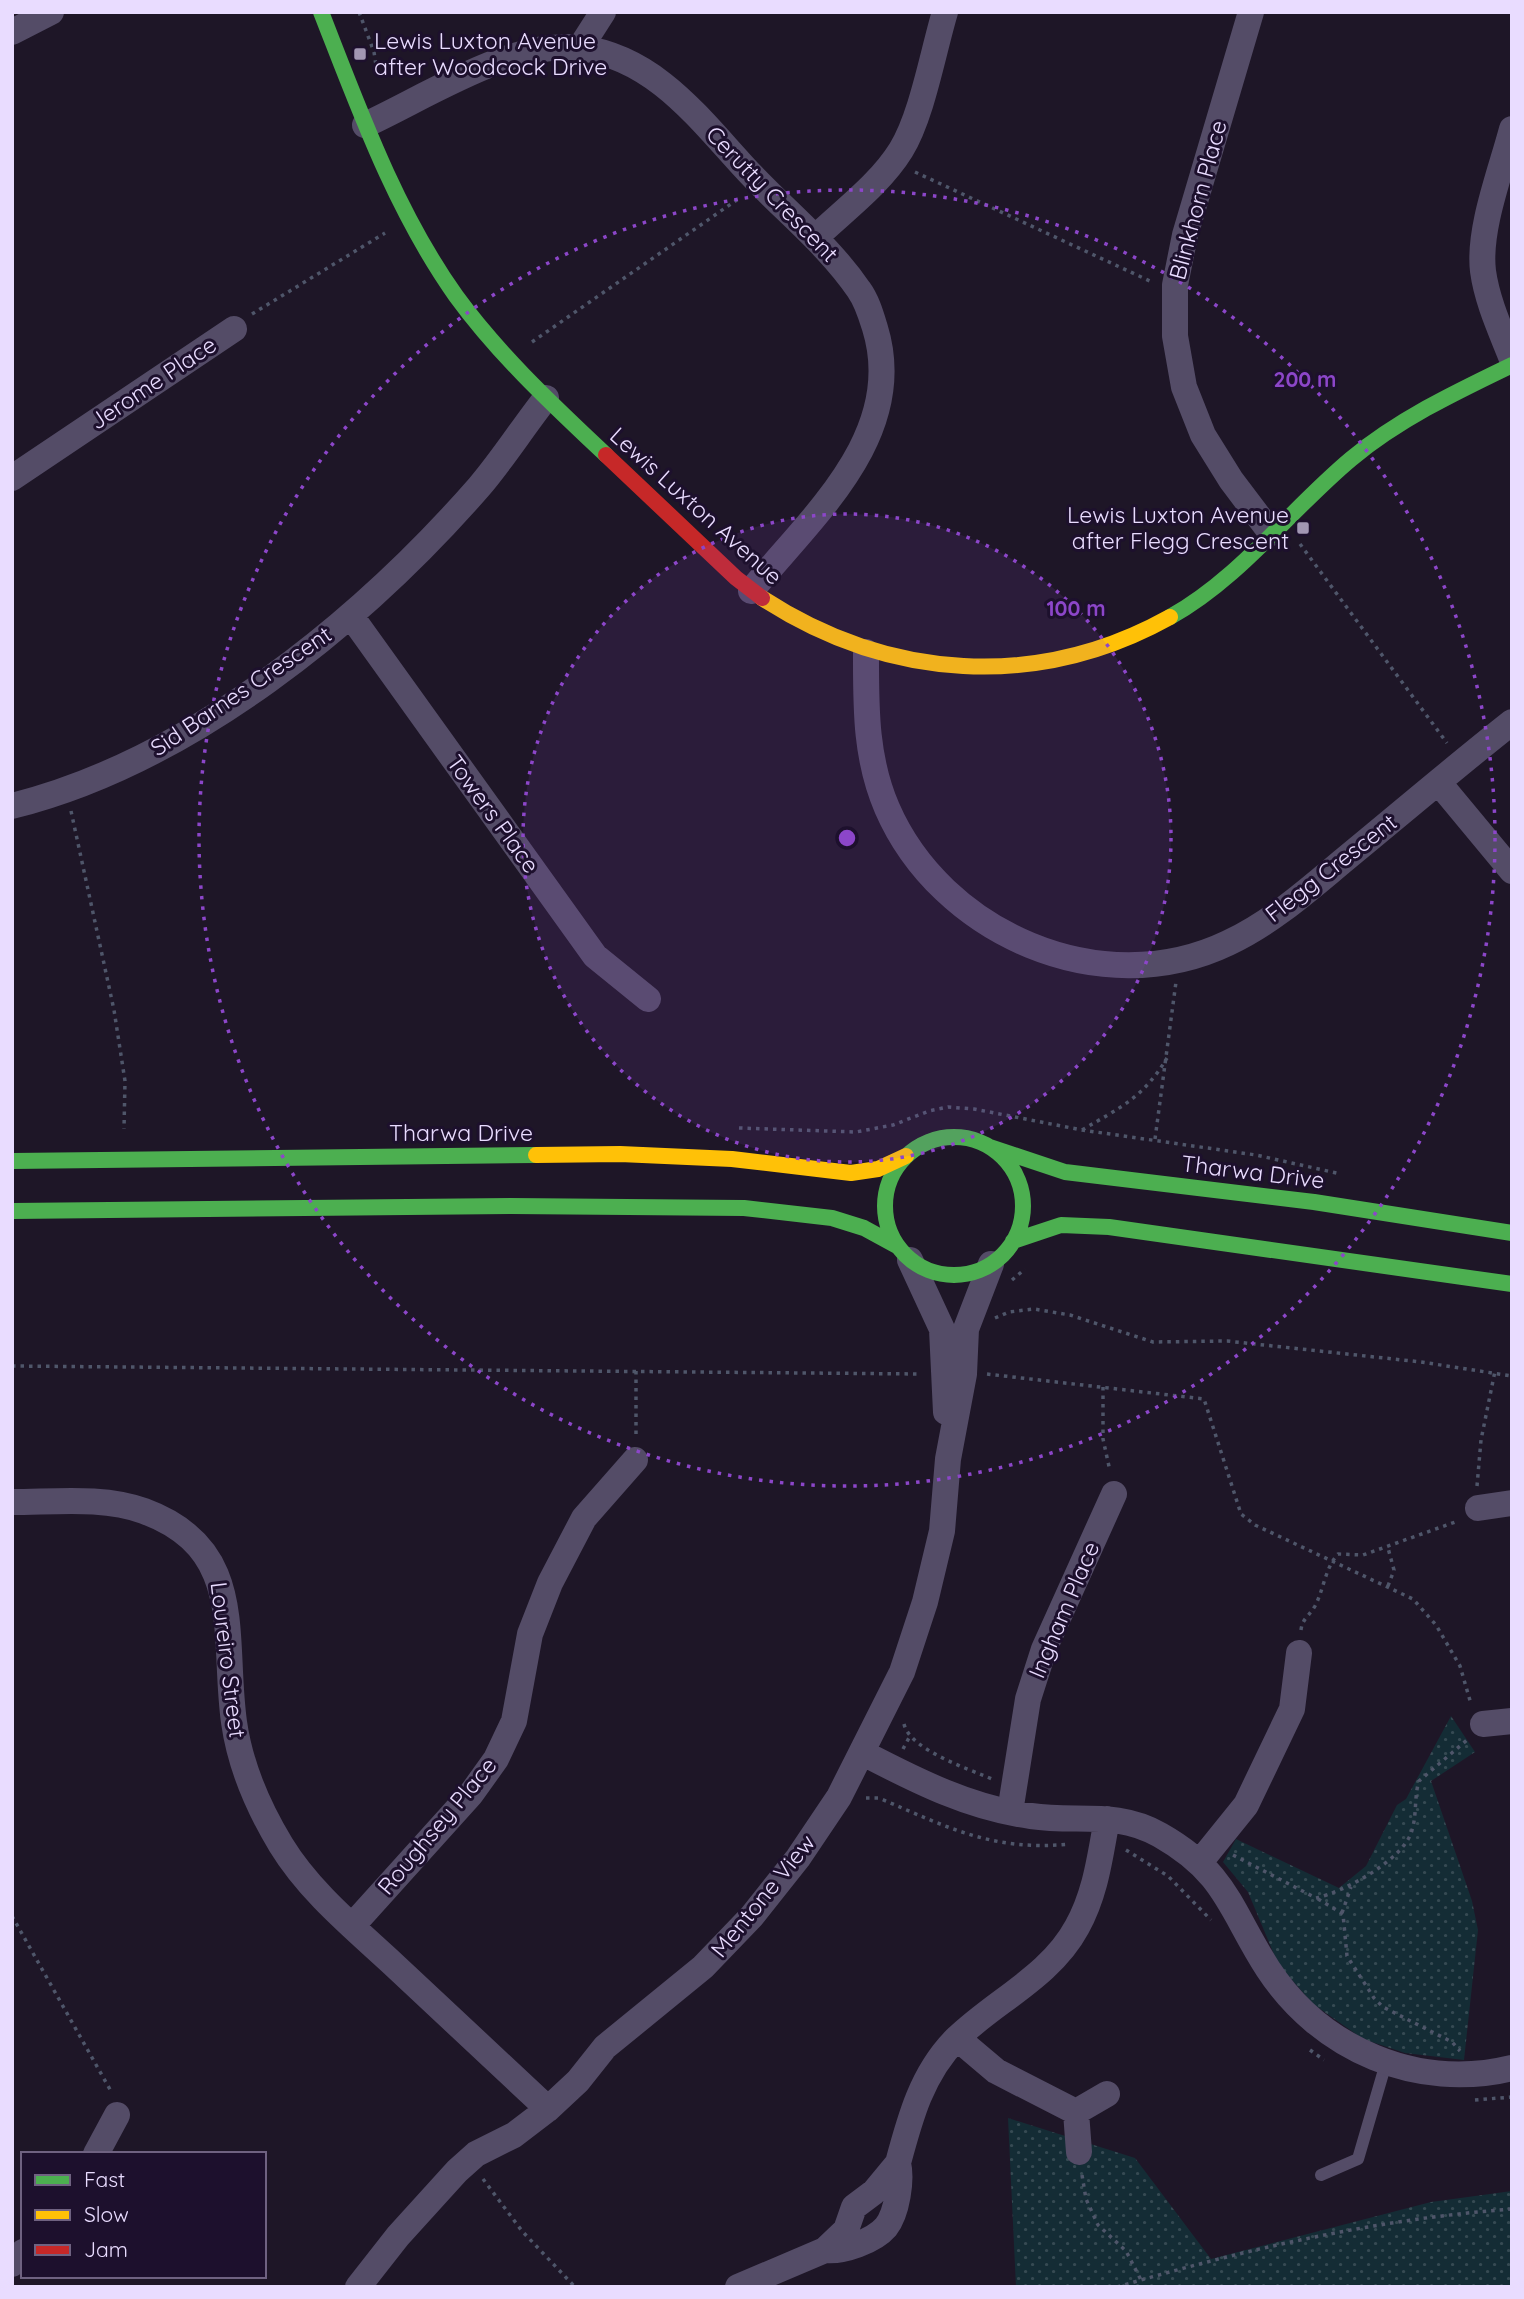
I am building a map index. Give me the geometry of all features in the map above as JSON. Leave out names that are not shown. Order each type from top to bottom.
[{"type":"main road","name":"Lewis Luxton Avenue","points":[[321,12],[365,125],[439,269],[489,336],[546,398],[751,591],[802,624],[866,652],[939,667],[994,668],[1049,662],[1102,649],[1151,628],[1196,601],[1282,535],[1374,441],[1431,404],[1512,365]]},
{"type":"main road","points":[[12,1210],[470,1206],[744,1208],[832,1218],[864,1228],[929,1270],[950,1275],[971,1273],[991,1264],[1013,1241],[1021,1221],[1023,1200],[1018,1179],[1007,1161],[990,1147],[969,1138],[947,1137],[924,1143],[906,1156],[891,1176],[885,1199],[887,1224],[904,1253]]},
{"type":"main road","name":"Tharwa Drive","points":[[990,1147],[1065,1172],[1314,1202],[1512,1233]]},
{"type":"main road","name":"Tharwa Drive","points":[[12,1161],[620,1154],[732,1159],[851,1173],[878,1169],[906,1156]]},
{"type":"main road","points":[[1013,1241],[1061,1225],[1109,1227],[1512,1284]]},
{"type":"street","points":[[12,32],[51,12]]},
{"type":"street","points":[[580,48],[603,12]]},
{"type":"street","points":[[815,238],[893,159],[912,124],[945,12]]},
{"type":"street","name":"Blinkhorn Place","points":[[1251,12],[1185,235],[1175,285],[1175,336],[1184,387],[1203,435],[1231,480],[1282,535]]},
{"type":"street","name":"Cerutty Crescent","points":[[365,125],[509,56],[544,49],[580,48],[614,56],[659,79],[835,258],[869,308],[880,346],[882,384],[867,441],[846,476],[751,591]]},
{"type":"street","points":[[1512,129],[1483,239],[1483,270],[1490,301],[1512,359]]},
{"type":"street","name":"Jerome Place","points":[[12,478],[234,329]]},
{"type":"street","name":"Sid Barnes Crescent","points":[[12,806],[65,792],[111,774],[171,742],[287,667],[351,616],[432,539],[481,485],[546,398]]},
{"type":"street","name":"Jerome Place","points":[[12,467],[72,436]]},
{"type":"street","name":"Towers Place","points":[[351,616],[595,956],[648,999]]},
{"type":"street","name":"Flegg Crescent","points":[[866,652],[865,711],[875,774],[905,843],[943,890],[1003,934],[1051,954],[1127,965],[1177,960],[1227,944],[1290,905],[1512,722]]},
{"type":"street","points":[[1438,783],[1512,872]]},
{"type":"street","name":"Mentone View","points":[[904,1253],[942,1329],[954,1374]]},
{"type":"street","name":"Mentone View","points":[[358,2287],[398,2236],[457,2171],[476,2154],[514,2134],[548,2109],[578,2081],[605,2047],[703,1967],[752,1916],[798,1858],[863,1753],[902,1672],[925,1602],[942,1531],[954,1374],[966,1329],[991,1264]]},
{"type":"street","name":"Roughsey Place","points":[[352,1926],[471,1794],[496,1759],[514,1721],[530,1634],[550,1583],[584,1518],[635,1460]]},
{"type":"street","name":"Ingham Place","points":[[1012,1800],[1028,1699],[1044,1650],[1114,1494]]},
{"type":"street","name":"Loureiro Street","points":[[12,1502],[108,1503],[142,1510],[173,1525],[199,1545],[216,1571],[225,1600],[234,1721],[256,1797],[296,1867],[352,1926],[548,2109]]},
{"type":"street","points":[[1478,1508],[1512,1503]]},
{"type":"street","points":[[1208,1853],[1246,1805],[1292,1709],[1298,1653]]},
{"type":"street","points":[[1483,1724],[1512,1721]]},
{"type":"street","points":[[863,1753],[971,1804],[1012,1800],[1053,1818],[1082,1816],[1104,1831],[1135,1824],[1208,1853],[1219,1882],[1268,1968],[1291,1999],[1318,2026],[1343,2042],[1386,2063],[1417,2071],[1456,2076],[1512,2068]]},
{"type":"street","points":[[738,2287],[825,2250],[846,2230],[855,2207],[874,2192],[898,2163],[922,2087],[957,2038],[1038,1975],[1066,1944],[1094,1892],[1104,1831]]},
{"type":"street","points":[[957,2038],[996,2071],[1076,2112]]},
{"type":"street","points":[[1076,2112],[1107,2094]]},
{"type":"street","points":[[1076,2112],[1079,2152]]},
{"type":"street","points":[[97,2152],[117,2115]]},
{"type":"street","points":[[825,2250],[834,2251],[866,2240],[885,2227],[892,2215],[900,2173],[898,2163]]},
{"type":"lane","points":[[1321,2175],[1357,2159],[1386,2063]]},
{"type":"path","points":[[893,159],[944,187],[1139,277],[1164,286],[1175,285]]},
{"type":"path","points":[[524,348],[760,184]]},
{"type":"path","points":[[234,329],[255,311],[394,228]]},
{"type":"path","points":[[1282,535],[1462,763]]},
{"type":"path","points":[[65,792],[78,835],[114,1010],[125,1081],[124,1129]]},
{"type":"path","points":[[1155,1139],[1168,1056],[1177,960]]},
{"type":"path","points":[[1082,1130],[1132,1101],[1153,1083],[1168,1056]]},
{"type":"path","points":[[1006,1289],[1013,1278],[1034,1263]]},
{"type":"path","points":[[983,1322],[1009,1312],[1034,1309],[1070,1315],[1153,1342],[1227,1341],[1495,1371],[1512,1376]]},
{"type":"path","points":[[12,1366],[1002,1374],[1204,1399],[1241,1514],[1255,1525],[1413,1599],[1436,1625],[1460,1665],[1469,1700],[1483,1724],[1419,1781],[1413,1830],[1407,1844],[1351,1887],[1316,1898]]},
{"type":"path","points":[[635,1460],[636,1371]]},
{"type":"path","points":[[1298,1653],[1301,1623],[1314,1608],[1332,1561],[1338,1554],[1363,1555],[1388,1548],[1420,1533],[1450,1525],[1478,1508],[1476,1476],[1495,1371]]},
{"type":"path","points":[[1103,1387],[1103,1438],[1114,1494]]},
{"type":"path","points":[[1388,1548],[1394,1570],[1388,1586]]},
{"type":"path","points":[[904,1715],[904,1727],[909,1736],[1012,1800]]},
{"type":"path","points":[[864,1798],[879,1798],[964,1834],[995,1843],[1046,1846],[1083,1843],[1104,1831],[1168,1876],[1191,1896],[1216,1926]]},
{"type":"path","points":[[1208,1853],[1316,1898],[1342,1913]]},
{"type":"path","points":[[1351,1887],[1342,1913],[1346,1926],[1347,1956],[1374,1998],[1383,2007],[1452,2042],[1460,2051],[1456,2076]]},
{"type":"path","points":[[12,1916],[92,2061],[108,2083]]},
{"type":"path","points":[[1303,2045],[1326,2061]]},
{"type":"path","points":[[1472,2099],[1512,2097]]},
{"type":"path","points":[[1079,2152],[1086,2199],[1098,2225],[1126,2250],[1141,2280]]},
{"type":"path","points":[[480,2174],[522,2231],[575,2287]]},
{"type":"path","points":[[1117,2287],[1251,2250],[1390,2222],[1512,2208]]},
{"type":"shaded area","points":[[1451,1716],[1475,1752],[1431,1781],[1472,1901],[1478,1930],[1464,2060],[1405,2053],[1363,2039],[1313,2004],[1278,1964],[1248,1892],[1223,1862],[1236,1839],[1339,1888],[1366,1866],[1397,1805],[1406,1799]]},
{"type":"shaded area","points":[[1008,2118],[1135,2158],[1211,2259],[1431,2202],[1512,2191],[1512,2287],[1016,2287]]},
{"type":"traffic: fast","points":[[321,12],[396,194],[434,263],[490,339],[527,379],[606,455]]},
{"type":"traffic: fast","points":[[1170,617],[1219,583],[1369,445],[1428,407],[1512,365]]},
{"type":"traffic: fast","points":[[954,1137],[980,1142],[1003,1157],[1018,1180],[1023,1206],[1018,1232],[1003,1255],[980,1270],[954,1275],[928,1270],[905,1255],[890,1232],[885,1206],[890,1180],[905,1157],[928,1142],[954,1137]]},
{"type":"traffic: fast","points":[[990,1147],[1065,1172],[1314,1202],[1512,1233]]},
{"type":"traffic: fast","points":[[12,1161],[536,1155]]},
{"type":"traffic: fast","points":[[12,1211],[511,1206],[744,1208],[832,1218],[864,1228],[897,1246]]},
{"type":"traffic: fast","points":[[1013,1241],[1061,1225],[1109,1227],[1512,1284]]},
{"type":"traffic: slow","points":[[762,598],[810,625],[860,646],[911,660],[963,666],[1016,665],[1068,657],[1119,641],[1170,617]]},
{"type":"traffic: slow","points":[[536,1155],[620,1154],[732,1159],[851,1173],[878,1169],[906,1156]]},
{"type":"traffic: jam","points":[[606,455],[736,578],[762,598]]},
{"type":"place","name":"Lewis Luxton Avenue after Woodcock Drive","points":[[360,54]]},
{"type":"place","name":"Lewis Luxton Avenue after Flegg Crescent","points":[[1303,528]]}]
